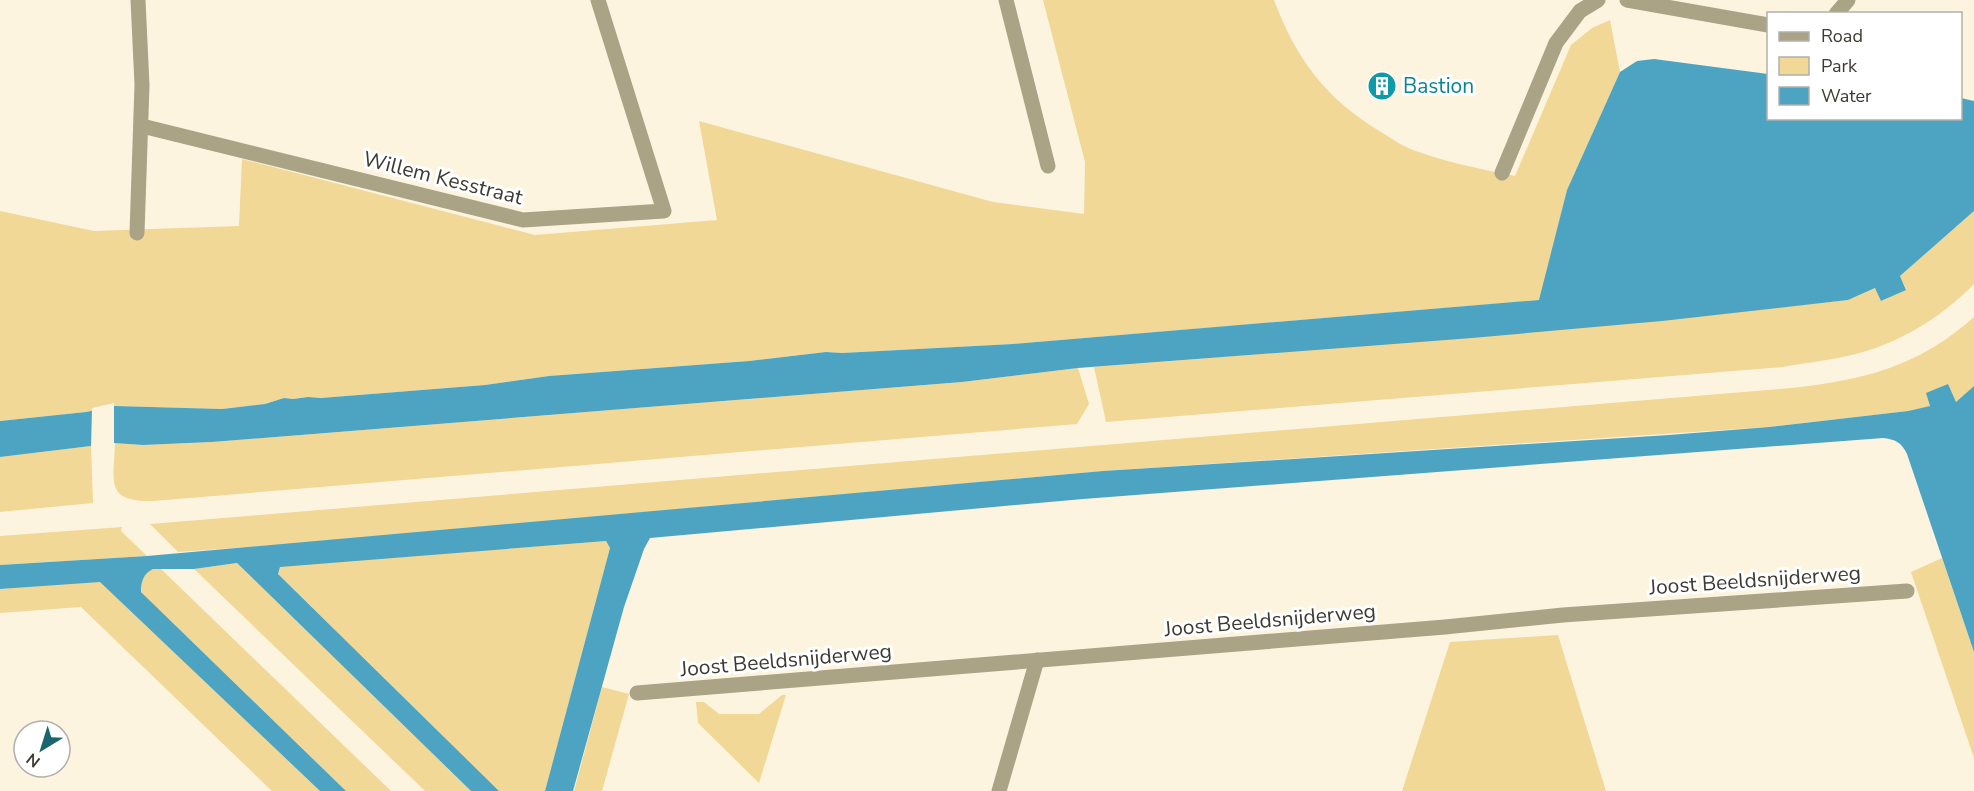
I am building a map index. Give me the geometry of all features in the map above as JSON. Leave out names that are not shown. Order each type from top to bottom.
[{"type":"street","points":[[137,233],[142,126],[138,0]]},
{"type":"street","name":"Willem Kesstraat","points":[[142,126],[524,220],[664,211],[598,0]]},
{"type":"street","points":[[1006,0],[1048,166]]},
{"type":"street","points":[[1502,173],[1556,43],[1576,6],[1598,0]]},
{"type":"street","points":[[1627,0],[1767,24]]},
{"type":"street","points":[[1838,12],[1848,0]]},
{"type":"street","name":"Joost Beeldsnijderweg","points":[[637,693],[1445,627],[1563,615],[1907,591]]},
{"type":"street","points":[[999,791],[1037,660]]},
{"type":"green space","points":[[1043,0],[1274,0],[1292,41],[1303,59],[1315,76],[1344,106],[1397,142],[1413,150],[1451,162],[1515,176],[1571,45],[1592,28],[1610,20],[1620,72],[1567,190],[1540,300],[1013,344],[826,352],[749,361],[549,376],[485,385],[321,398],[284,398],[265,404],[222,409],[115,406],[86,412],[0,421],[0,211],[94,231],[239,226],[242,159],[535,235],[717,220],[699,121],[993,202],[1084,214],[1085,162]]},
{"type":"green space","points":[[1974,211],[1974,284],[1932,320],[1899,338],[1865,351],[1831,359],[1783,367],[1106,422],[1094,367],[1754,310],[1848,300],[1875,288],[1882,301],[1906,289],[1900,276]]},
{"type":"green space","points":[[1974,317],[1974,386],[1956,402],[1947,384],[1931,406],[1908,411],[1769,427],[1103,471],[279,545],[178,552],[150,524],[1818,385],[1866,375],[1911,359],[1953,334]]},
{"type":"green space","points":[[1078,368],[1089,404],[1077,424],[153,501],[126,498],[115,487],[115,443],[143,445],[212,442],[962,382]]},
{"type":"green space","points":[[91,446],[93,503],[0,512],[0,457]]},
{"type":"green space","points":[[122,527],[121,531],[147,556],[0,565],[0,536]]},
{"type":"green space","points":[[606,541],[610,548],[545,791],[499,791],[278,574],[280,566]]},
{"type":"green space","points":[[1942,558],[1974,652],[1974,758],[1911,572]]},
{"type":"green space","points":[[237,563],[471,791],[425,791],[194,569]]},
{"type":"green space","points":[[153,569],[161,569],[391,791],[346,791],[141,592],[143,579]]},
{"type":"green space","points":[[100,581],[320,791],[272,791],[81,607],[0,613],[0,589]]},
{"type":"green space","points":[[1558,635],[1606,791],[1402,791],[1450,642]]},
{"type":"green space","points":[[602,687],[629,694],[602,791],[574,791]]},
{"type":"green space","points":[[782,695],[786,695],[759,783],[698,723],[696,702],[704,702],[719,714],[759,714]]},
{"type":"water","points":[[1654,59],[1767,74],[1767,120],[1962,120],[1962,98],[1974,101],[1974,211],[1900,276],[1906,290],[1881,301],[1875,288],[1848,300],[1662,321],[1078,368],[962,382],[212,442],[143,445],[99,442],[91,446],[0,457],[0,421],[86,412],[115,406],[222,409],[265,404],[284,398],[321,398],[485,385],[549,376],[749,361],[826,352],[1013,344],[1539,300],[1567,190],[1620,72],[1637,61]]},
{"type":"water","points":[[1948,384],[1956,402],[1974,386],[1974,652],[1907,454],[1898,442],[1883,438],[1083,499],[650,538],[624,607],[573,791],[545,791],[610,548],[606,541],[280,567],[278,574],[499,791],[471,791],[237,563],[194,569],[153,569],[143,579],[141,592],[346,791],[320,791],[100,582],[0,589],[0,565],[147,556],[1103,471],[1769,427],[1908,411],[1930,406],[1926,393]]},
{"type":"pier","points":[[114,403],[114,446],[99,445],[91,449],[92,408]]},
{"type":"place","name":"Bastion","points":[[1382,86]]}]
